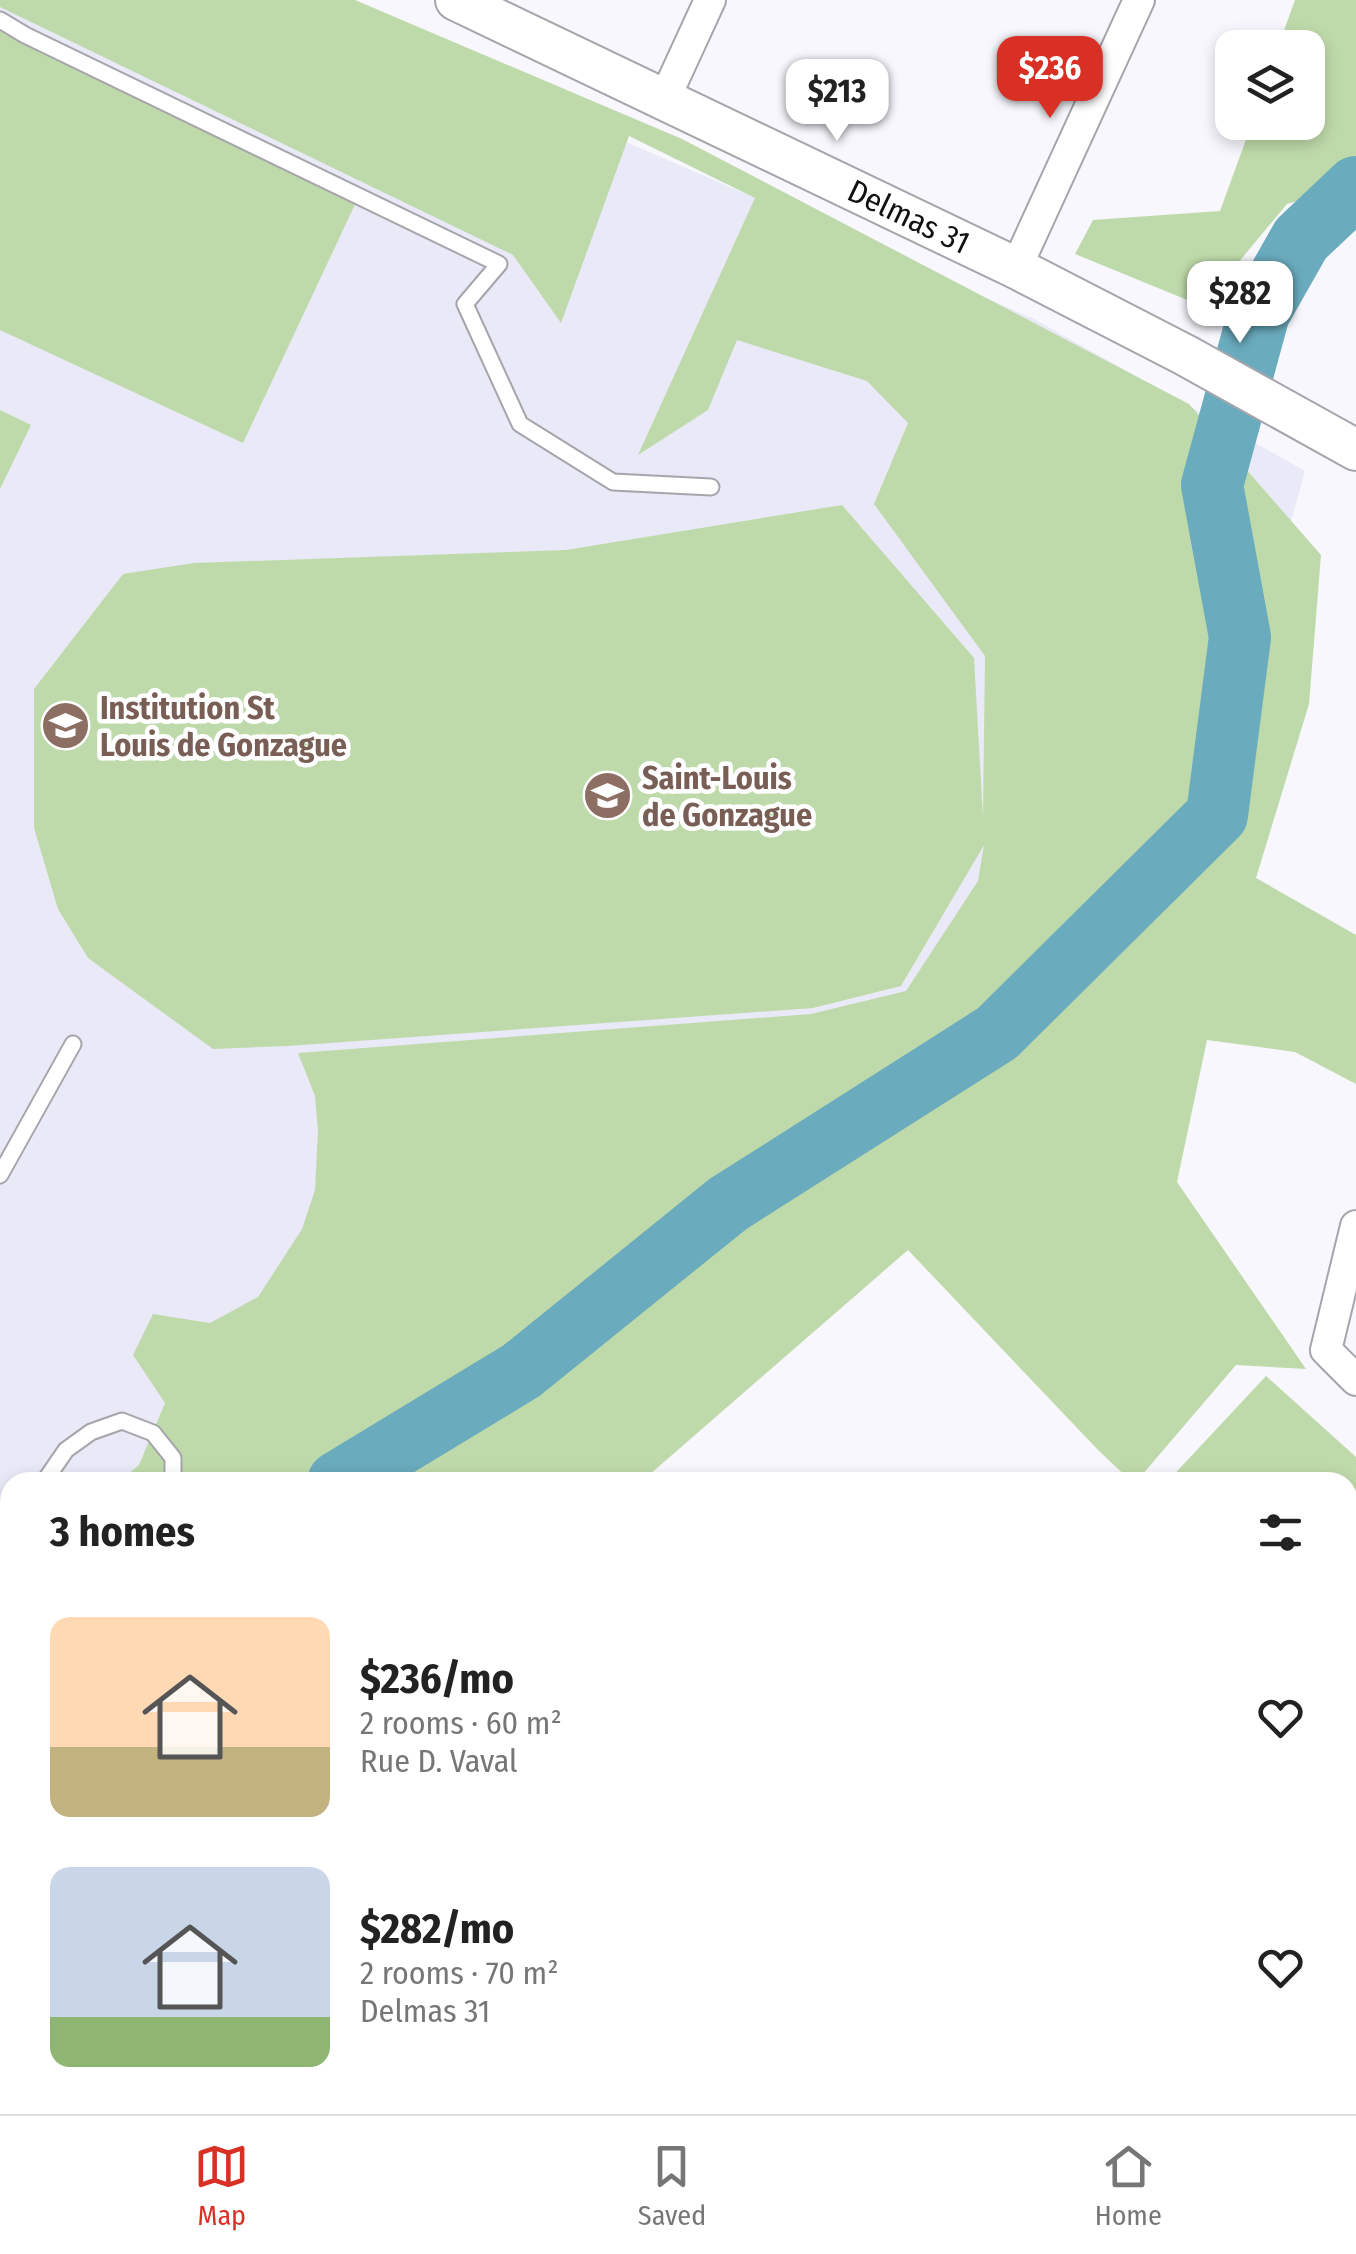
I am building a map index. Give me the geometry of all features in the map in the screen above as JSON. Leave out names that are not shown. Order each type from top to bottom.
[{"type":"street","name":"Delmas 31","points":[[456,0],[1016,268],[1356,450]]},
{"type":"street","points":[[664,100],[710,0]]},
{"type":"street","points":[[1016,268],[1139,0]]},
{"type":"street","points":[[1356,1226],[1326,1350],[1356,1380]]},
{"type":"lane","points":[[0,20],[499,264],[464,304],[520,424],[613,482],[711,487]]},
{"type":"lane","points":[[0,1175],[73,1044]]},
{"type":"lane","points":[[51,1472],[66,1450],[91,1432],[122,1421],[153,1432],[173,1458],[173,1472]]},
{"type":"shaded area","name":"Saint-Louis de Gonzague","points":[[0,0],[299,0],[1034,319],[1305,471],[1124,1122],[903,1200],[637,1472],[0,1472]]},
{"type":"green space","name":"Saint-Louis de Gonzague","points":[[0,0],[355,0],[682,139],[1189,404],[1321,555],[1309,704],[1256,878],[1356,935],[1356,1084],[1295,1052],[1207,1040],[1177,1182],[1306,1369],[1236,1365],[1145,1472],[1121,1472],[908,1250],[653,1472],[130,1472],[139,1465],[165,1403],[133,1355],[153,1314],[210,1323],[258,1297],[302,1229],[315,1190],[318,1131],[315,1096],[298,1053],[811,1014],[906,991],[978,881],[984,845],[901,986],[813,1008],[213,1049],[88,958],[58,909],[34,828],[34,689],[123,574],[194,563],[566,550],[842,505],[974,658],[983,818],[985,656],[874,504],[908,423],[867,381],[737,340],[708,410],[638,455],[755,198],[629,136],[561,323],[513,255],[0,7]]},
{"type":"green space","points":[[1295,0],[1356,0],[1356,174],[1343,188],[1287,204],[1202,306],[1075,254],[1093,220],[1220,211],[1246,140],[1325,140],[1325,30],[1284,30]]},
{"type":"green space","points":[[0,27],[359,196],[243,443],[0,330]]},
{"type":"green space","points":[[0,410],[31,425],[0,489]]},
{"type":"green space","points":[[1266,1376],[1356,1457],[1356,1472],[1176,1472]]},
{"type":"waterway","points":[[354,1472],[521,1371],[728,1204],[997,1033],[1217,815],[1240,637],[1212,485],[1259,313],[1301,239],[1356,187]]},
{"type":"place","name":"Institution St Louis de Gonzague","points":[[65,726]]},
{"type":"place","name":"Saint-Louis de Gonzague","points":[[607,796]]}]
